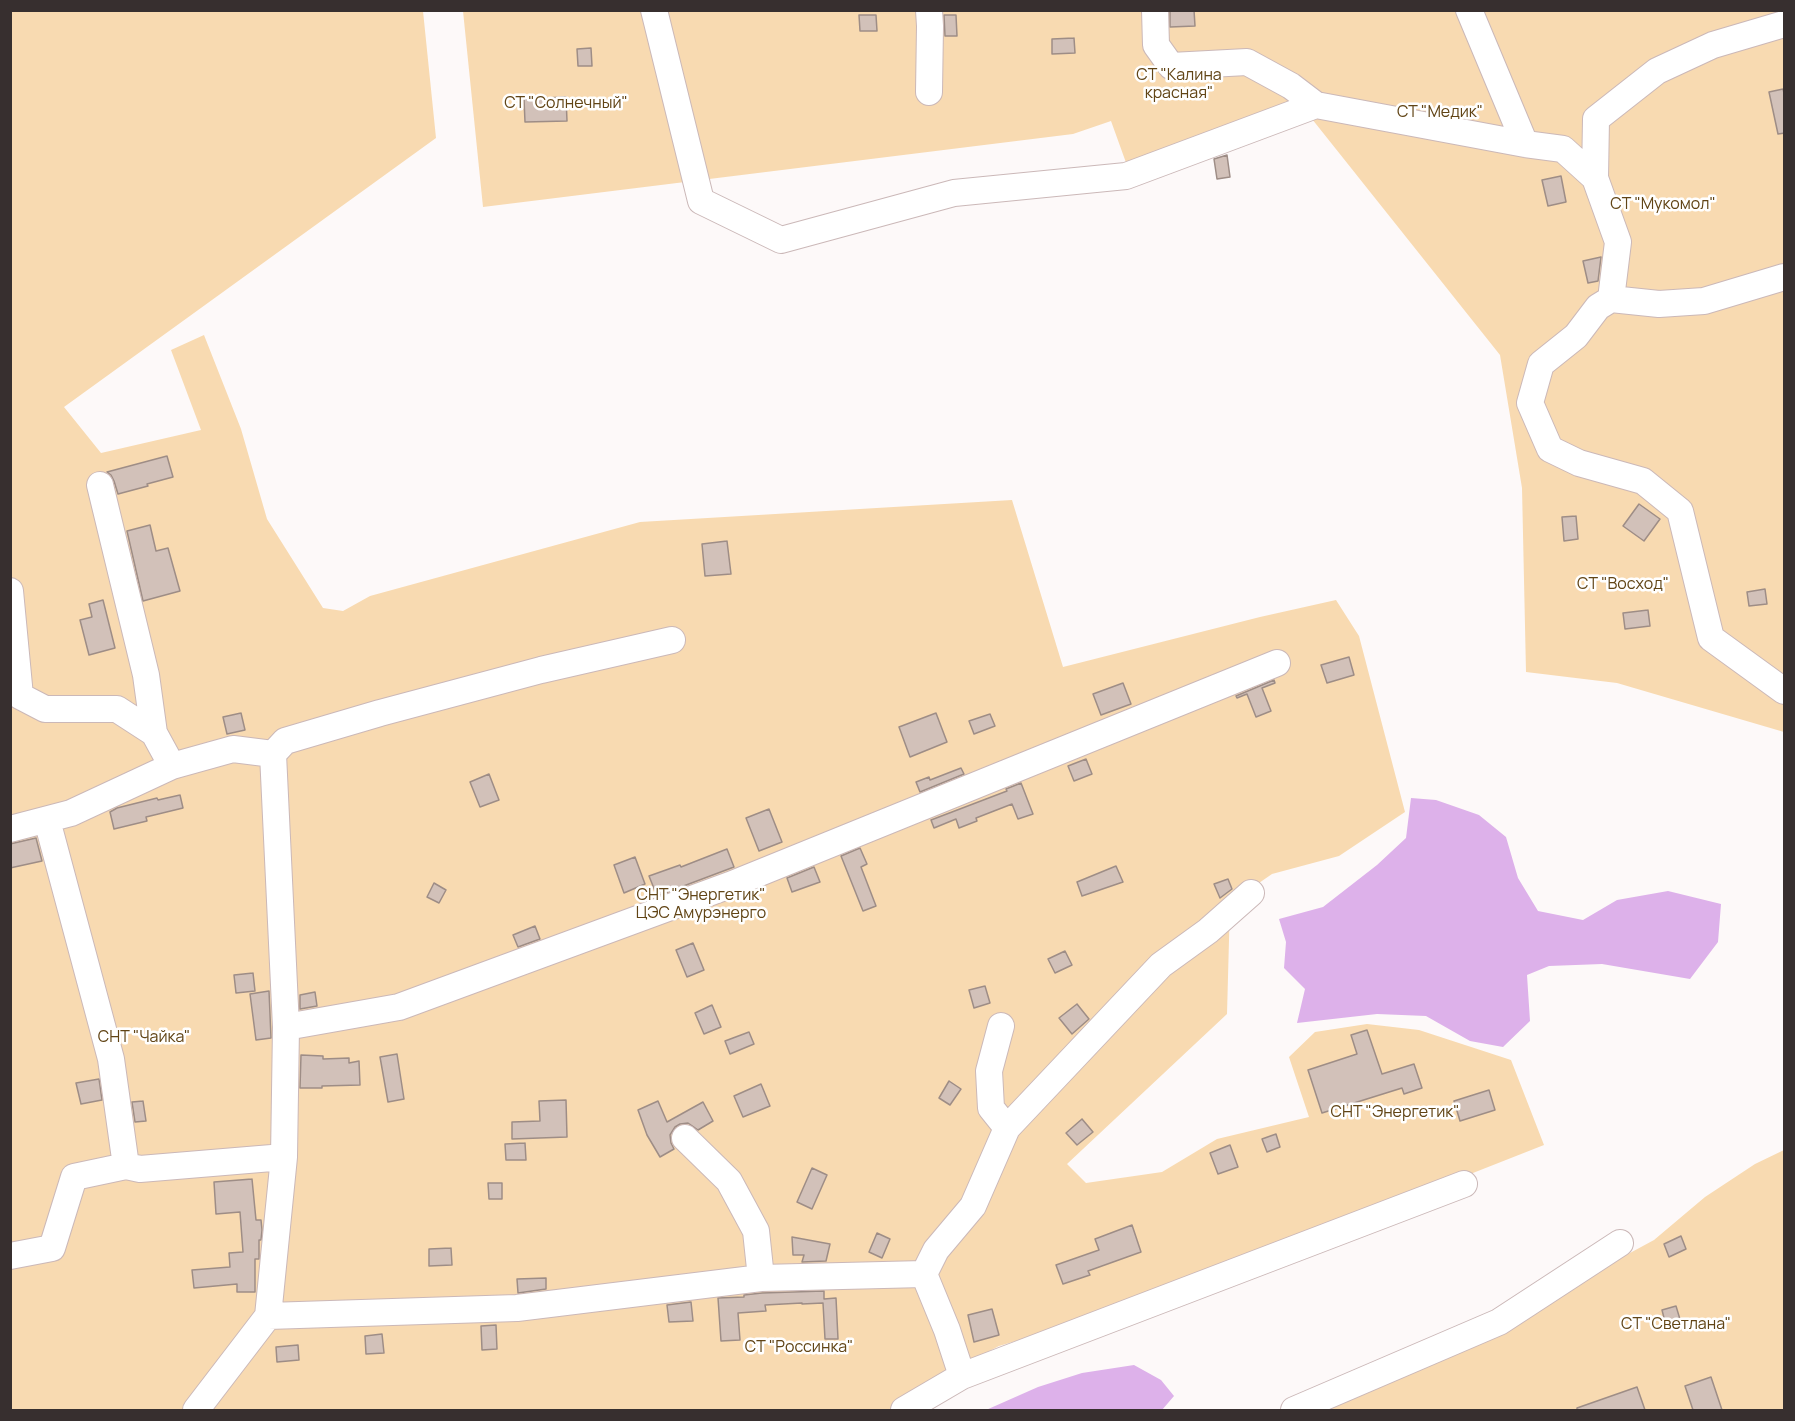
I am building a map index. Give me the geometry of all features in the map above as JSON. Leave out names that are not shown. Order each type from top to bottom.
[{"type":"street","points":[[654,10],[701,201],[781,240],[954,193],[1126,176],[1316,105]]},
{"type":"street","points":[[928,10],[930,26],[929,92]]},
{"type":"street","points":[[1155,10],[1156,45],[1171,66],[1247,62],[1291,86],[1316,105],[1563,149],[1595,178]]},
{"type":"street","points":[[1469,10],[1525,144]]},
{"type":"street","points":[[1611,299],[1617,242],[1595,178],[1596,119],[1656,71],[1713,45],[1785,24]]},
{"type":"street","points":[[1785,277],[1704,302],[1659,304],[1611,299],[1598,307],[1576,336],[1541,364],[1530,403],[1550,449],[1580,463],[1643,481],[1680,511],[1711,638],[1785,691]]},
{"type":"street","points":[[100,485],[146,675],[154,733],[172,766]]},
{"type":"street","points":[[10,591],[16,691],[45,709],[117,709],[154,733]]},
{"type":"street","points":[[196,1410],[268,1316],[284,1157],[286,1027],[273,754],[285,741],[380,713],[541,670],[672,640]]},
{"type":"street","points":[[286,1027],[399,1007],[730,885],[1277,663]]},
{"type":"street","points":[[10,829],[71,813],[172,766],[233,749],[273,754]]},
{"type":"street","points":[[47,820],[111,1059],[126,1166]]},
{"type":"street","points":[[962,1376],[947,1330],[924,1274],[936,1250],[973,1206],[1007,1128],[1161,965],[1208,931],[1251,893]]},
{"type":"street","points":[[1001,1026],[989,1071],[990,1108],[1007,1128]]},
{"type":"street","points":[[685,1138],[729,1181],[756,1231],[761,1278]]},
{"type":"street","points":[[10,1256],[52,1248],[74,1177],[126,1166],[140,1169],[284,1157]]},
{"type":"street","points":[[904,1410],[962,1376],[1464,1184]]},
{"type":"street","points":[[1294,1410],[1498,1322],[1620,1243]]},
{"type":"street","points":[[268,1316],[518,1308],[761,1278],[924,1274]]},
{"type":"green space","name":"СНТ \"Энергетик\" ЦЭС Амурэнерго","points":[[10,11],[423,11],[436,138],[64,407],[101,453],[201,430],[171,350],[204,335],[241,429],[267,519],[323,608],[343,611],[370,596],[640,522],[1012,500],[1063,667],[1336,600],[1359,636],[1405,812],[1339,856],[1272,874],[1230,903],[1227,1014],[1067,1164],[1086,1183],[1162,1172],[1217,1139],[1309,1117],[1289,1057],[1315,1032],[1367,1024],[1419,1030],[1511,1060],[1544,1145],[1090,1319],[999,1346],[947,1373],[888,1410],[11,1410]]},
{"type":"green space","points":[[463,11],[1784,11],[1784,732],[1617,683],[1526,672],[1522,488],[1500,355],[1312,119],[1133,182],[1111,121],[1073,134],[483,207]]},
{"type":"green space","name":"СТ \"Светлана\"","points":[[1784,1150],[1784,1410],[1311,1410],[1569,1286],[1654,1240],[1705,1197],[1755,1164]]},
{"type":"shaded area","points":[[1411,798],[1436,800],[1479,815],[1506,837],[1518,878],[1538,911],[1583,920],[1617,900],[1668,891],[1721,904],[1718,942],[1690,979],[1602,964],[1549,966],[1527,975],[1530,1021],[1503,1047],[1470,1041],[1426,1016],[1377,1014],[1297,1023],[1305,989],[1284,968],[1286,942],[1279,919],[1323,907],[1377,865],[1406,838]]},
{"type":"shaded area","points":[[1134,1365],[1161,1380],[1174,1396],[1162,1410],[986,1410],[1038,1387],[1082,1373]]},
{"type":"building","points":[[1194,10],[1195,26],[1170,27],[1170,11]]},
{"type":"building","points":[[859,15],[876,15],[877,31],[860,31]]},
{"type":"building","points":[[944,15],[956,15],[957,36],[945,36]]},
{"type":"building","points":[[1074,38],[1075,53],[1052,54],[1052,39]]},
{"type":"building","points":[[591,48],[592,66],[578,66],[577,49]]},
{"type":"building","points":[[1783,89],[1785,133],[1778,134],[1769,92]]},
{"type":"building","points":[[566,97],[567,121],[525,122],[524,99]]},
{"type":"building","points":[[1227,155],[1230,177],[1217,179],[1214,159]]},
{"type":"building","points":[[1561,176],[1566,202],[1548,206],[1542,180]]},
{"type":"building","points":[[1601,257],[1598,281],[1588,283],[1583,261]]},
{"type":"building","points":[[167,456],[173,477],[118,494],[111,475],[107,472]]},
{"type":"building","points":[[1639,504],[1660,519],[1644,541],[1623,526]]},
{"type":"building","points":[[1576,516],[1578,539],[1564,541],[1562,517]]},
{"type":"building","points":[[150,525],[156,551],[168,548],[180,591],[143,601],[127,531]]},
{"type":"building","points":[[727,541],[731,574],[705,576],[702,544]]},
{"type":"building","points":[[1765,589],[1767,604],[1749,606],[1747,592]]},
{"type":"building","points":[[103,600],[115,648],[89,655],[80,620],[92,617],[89,604]]},
{"type":"building","points":[[1648,610],[1650,626],[1625,629],[1623,613]]},
{"type":"building","points":[[1349,657],[1354,675],[1327,683],[1321,665]]},
{"type":"building","points":[[1274,680],[1275,683],[1262,688],[1271,711],[1256,717],[1247,694],[1237,698],[1236,696]]},
{"type":"building","points":[[1123,683],[1131,704],[1101,715],[1093,694]]},
{"type":"building","points":[[241,713],[245,730],[227,734],[223,717]]},
{"type":"building","points":[[936,713],[947,742],[910,757],[899,727]]},
{"type":"building","points":[[990,714],[995,726],[974,734],[969,721]]},
{"type":"building","points":[[1086,759],[1092,774],[1074,781],[1068,766]]},
{"type":"building","points":[[961,768],[964,774],[920,792],[916,782],[929,777],[930,780]]},
{"type":"building","points":[[489,774],[499,800],[480,807],[470,782]]},
{"type":"building","points":[[1021,783],[1033,814],[1018,819],[1012,804],[976,818],[977,821],[959,828],[956,819],[934,828],[931,820],[1007,791],[1006,789]]},
{"type":"building","points":[[180,795],[183,808],[146,817],[147,821],[114,829],[110,812],[117,808]]},
{"type":"building","points":[[769,809],[782,842],[759,851],[746,818]]},
{"type":"building","points":[[36,838],[42,861],[10,868],[10,844]]},
{"type":"building","points":[[860,848],[867,864],[861,867],[876,906],[863,911],[841,856]]},
{"type":"building","points":[[727,849],[734,867],[657,896],[649,876],[680,865],[681,867]]},
{"type":"building","points":[[635,857],[645,884],[624,893],[614,865]]},
{"type":"building","points":[[1116,866],[1123,882],[1082,896],[1077,882]]},
{"type":"building","points":[[814,867],[820,882],[792,892],[787,878]]},
{"type":"building","points":[[1228,879],[1232,889],[1220,898],[1214,884]]},
{"type":"building","points":[[434,883],[446,890],[439,903],[427,897]]},
{"type":"building","points":[[535,926],[540,939],[518,947],[513,935]]},
{"type":"building","points":[[693,943],[704,970],[687,977],[676,950]]},
{"type":"building","points":[[1065,951],[1072,965],[1055,973],[1048,959]]},
{"type":"building","points":[[253,973],[255,991],[236,993],[234,975]]},
{"type":"building","points":[[985,986],[990,1003],[974,1008],[969,990]]},
{"type":"building","points":[[269,991],[271,1038],[256,1040],[250,994]]},
{"type":"building","points":[[315,992],[317,1006],[300,1009],[300,995]]},
{"type":"building","points":[[1077,1004],[1089,1019],[1072,1034],[1059,1018]]},
{"type":"building","points":[[712,1005],[721,1027],[704,1034],[695,1013]]},
{"type":"building","points":[[1367,1030],[1382,1074],[1414,1064],[1422,1088],[1404,1094],[1402,1088],[1322,1113],[1308,1070],[1357,1054],[1351,1035]]},
{"type":"building","points":[[749,1032],[754,1044],[730,1054],[725,1041]]},
{"type":"building","points":[[397,1054],[404,1099],[388,1102],[380,1057]]},
{"type":"building","points":[[301,1055],[323,1056],[323,1059],[349,1058],[349,1063],[359,1061],[360,1085],[300,1088]]},
{"type":"building","points":[[99,1079],[102,1100],[81,1104],[76,1083]]},
{"type":"building","points":[[949,1081],[961,1089],[950,1105],[939,1098]]},
{"type":"building","points":[[761,1084],[770,1106],[743,1117],[734,1096]]},
{"type":"building","points":[[1489,1090],[1495,1110],[1460,1121],[1454,1101]]},
{"type":"building","points":[[566,1100],[567,1137],[512,1139],[512,1122],[540,1121],[539,1101]]},
{"type":"building","points":[[143,1101],[146,1121],[135,1122],[132,1102]]},
{"type":"building","points":[[658,1101],[667,1122],[703,1102],[713,1121],[698,1130],[688,1123],[675,1127],[670,1135],[674,1149],[660,1157],[647,1135],[638,1110]]},
{"type":"building","points":[[1082,1119],[1093,1132],[1077,1145],[1066,1133]]},
{"type":"building","points":[[1276,1134],[1280,1147],[1267,1152],[1262,1139]]},
{"type":"building","points":[[525,1143],[526,1160],[506,1160],[505,1144]]},
{"type":"building","points":[[1230,1145],[1238,1167],[1218,1174],[1210,1153]]},
{"type":"building","points":[[812,1168],[827,1175],[812,1209],[797,1202]]},
{"type":"building","points":[[252,1179],[256,1220],[261,1220],[262,1230],[261,1240],[259,1240],[259,1259],[255,1259],[255,1292],[237,1292],[237,1284],[194,1288],[192,1270],[230,1267],[229,1253],[243,1252],[240,1212],[216,1214],[214,1182]]},
{"type":"building","points":[[488,1183],[502,1183],[502,1199],[489,1199]]},
{"type":"building","points":[[1132,1225],[1141,1252],[1088,1271],[1090,1275],[1063,1284],[1056,1265],[1099,1250],[1095,1239]]},
{"type":"building","points":[[877,1233],[890,1239],[882,1258],[869,1252]]},
{"type":"building","points":[[1681,1236],[1686,1249],[1669,1257],[1664,1244]]},
{"type":"building","points":[[792,1237],[830,1244],[826,1261],[802,1262],[804,1255],[793,1255]]},
{"type":"building","points":[[451,1248],[452,1265],[429,1266],[429,1249]]},
{"type":"building","points":[[546,1278],[546,1289],[518,1293],[517,1279]]},
{"type":"building","points":[[824,1291],[824,1299],[836,1298],[838,1339],[825,1339],[823,1303],[802,1303],[765,1305],[766,1311],[738,1313],[740,1340],[721,1341],[718,1298],[744,1297],[744,1295],[762,1293]]},
{"type":"building","points":[[691,1302],[693,1321],[669,1322],[667,1305]]},
{"type":"building","points":[[1676,1306],[1682,1326],[1667,1330],[1662,1310]]},
{"type":"building","points":[[992,1309],[999,1335],[974,1342],[968,1315]]},
{"type":"building","points":[[496,1325],[497,1349],[482,1350],[481,1326]]},
{"type":"building","points":[[382,1334],[384,1353],[366,1354],[365,1336]]},
{"type":"building","points":[[298,1345],[299,1360],[277,1362],[276,1347]]},
{"type":"building","points":[[1711,1377],[1722,1410],[1693,1410],[1685,1386]]},
{"type":"building","points":[[1637,1387],[1645,1410],[1577,1410],[1577,1408]]},
{"type":"park label","name":"СТ \"Калина красная\"","points":[[1179,85]]},
{"type":"park label","name":"СТ \"Солнечный\"","points":[[566,104]]},
{"type":"park label","name":"СТ \"Медик\"","points":[[1440,113]]},
{"type":"park label","name":"СТ \"Мукомол\"","points":[[1663,205]]},
{"type":"park label","name":"СТ \"Восход\"","points":[[1623,585]]},
{"type":"park label","name":"СНТ \"Чайка\"","points":[[144,1038]]},
{"type":"park label","name":"СНТ \"Энергетик\"","points":[[1395,1113]]},
{"type":"park label","name":"СТ \"Россинка\"","points":[[799,1348]]}]
